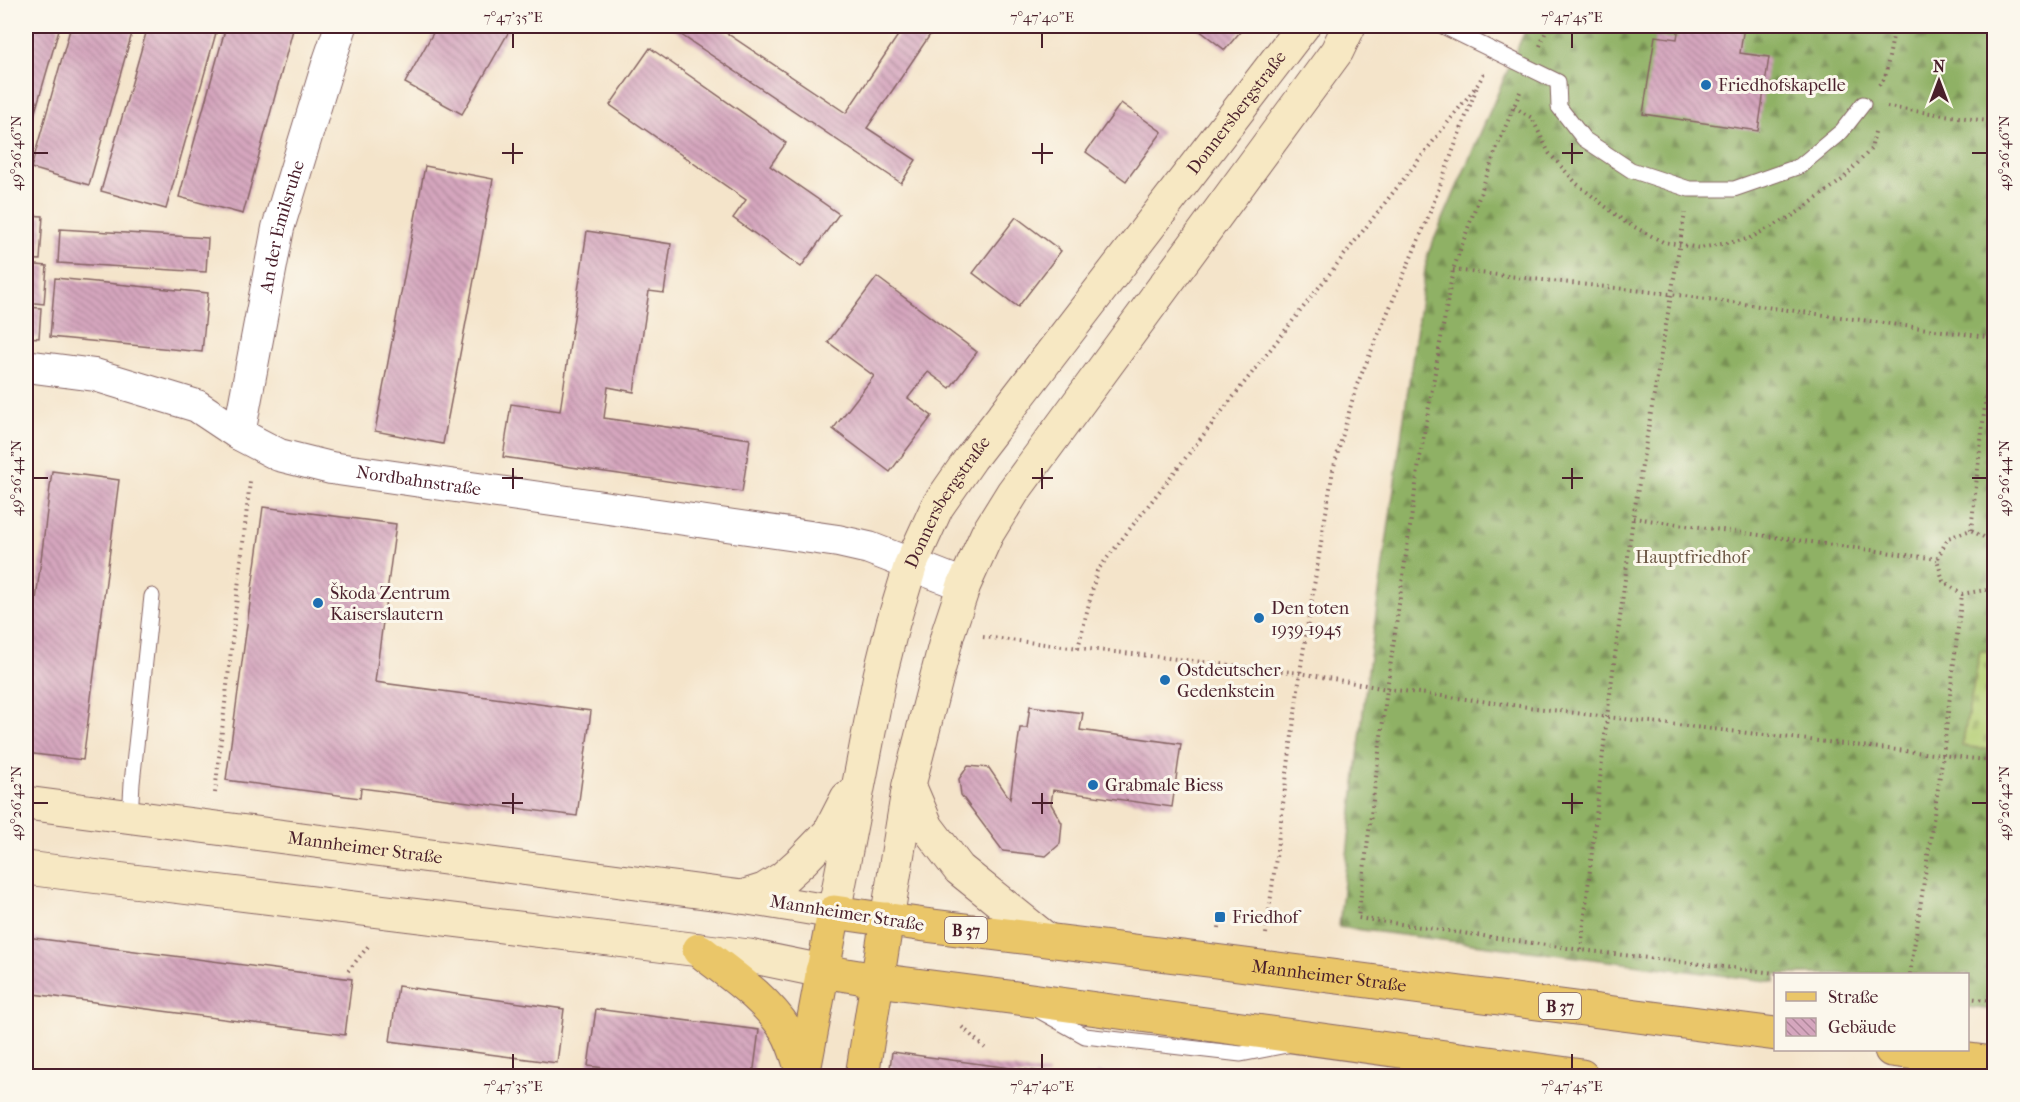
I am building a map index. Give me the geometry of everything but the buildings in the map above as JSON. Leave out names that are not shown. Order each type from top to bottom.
[{"type":"main road","name":"Donnersbergstraße","points":[[803,1075],[861,773],[893,623],[910,564],[937,507],[971,458],[1303,26]]},
{"type":"main road","points":[[862,1077],[909,785],[948,633],[964,585],[987,534],[1013,492],[1337,51],[1349,26]]},
{"type":"main road","points":[[742,897],[764,890],[783,878],[816,847],[829,833],[861,773]]},
{"type":"main road","points":[[909,785],[927,827],[959,869],[1046,939]]},
{"type":"main road","name":"Mannheimer Straße","points":[[26,803],[742,897],[886,919],[1774,1034]]},
{"type":"main road","points":[[26,868],[749,956],[877,980],[1582,1077]]},
{"type":"main road","points":[[699,950],[775,1014],[795,1048],[803,1075]]},
{"type":"main road","points":[[1899,1051],[1995,1063]]},
{"type":"street","name":"An der Emilsruhe","points":[[238,434],[278,228],[328,61],[341,26]]},
{"type":"street","name":"Nordbahnstraße","points":[[26,366],[95,375],[197,406],[238,434],[279,455],[331,468],[838,541],[869,548],[964,585]]},
{"type":"lane","points":[[1443,26],[1558,82],[1559,107],[1584,139],[1631,170],[1689,189],[1734,189],[1800,166],[1842,131],[1863,104]]},
{"type":"lane","points":[[130,817],[152,596]]},
{"type":"path","points":[[1548,26],[1497,147],[1453,270],[1419,463],[1358,918],[1581,950],[1774,974]]},
{"type":"path","points":[[1863,104],[1885,78],[1895,26]]},
{"type":"path","points":[[1266,935],[1300,674],[1333,471],[1356,387],[1427,220],[1478,84],[1494,51]]},
{"type":"path","points":[[1078,648],[1097,570],[1478,84]]},
{"type":"path","points":[[1863,104],[1995,122]]},
{"type":"path","points":[[1581,950],[1607,717],[1633,518],[1689,189]]},
{"type":"path","points":[[1453,270],[1670,294],[1994,338]]},
{"type":"path","points":[[1971,530],[1995,325]]},
{"type":"path","points":[[208,828],[214,794],[250,481]]},
{"type":"path","points":[[1633,518],[1937,559]]},
{"type":"path","points":[[1995,543],[1971,530],[1948,538],[1937,559],[1943,581],[1962,594],[1986,590],[1995,579]]},
{"type":"path","points":[[1910,973],[1943,755],[1962,594]]},
{"type":"path","points":[[948,633],[1300,674],[1387,689],[1607,717],[1995,761]]},
{"type":"path","points":[[1219,928],[1220,917]]},
{"type":"path","points":[[1969,998],[1995,1001]]},
{"type":"green space","name":"Hauptfriedhof","points":[[1527,26],[1994,26],[1994,651],[1980,651],[1963,746],[1994,750],[1994,1010],[1969,1007],[1969,973],[1774,973],[1774,982],[1339,927],[1366,685],[1427,256]]},
{"type":"green space","points":[[1980,651],[1994,651],[1994,750],[1962,746]]},
{"type":"place","name":"Friedhofskapelle","points":[[1706,85]]},
{"type":"place","name":"Škoda Zentrum Kaiserslautern","points":[[318,603]]},
{"type":"place","name":"Den toten 1939-1945","points":[[1259,618]]},
{"type":"place","name":"Ostdeutscher Gedenkstein","points":[[1165,680]]},
{"type":"place","name":"Grabmale Biess","points":[[1093,785]]},
{"type":"place","name":"Friedhof","points":[[1220,917]]}]
